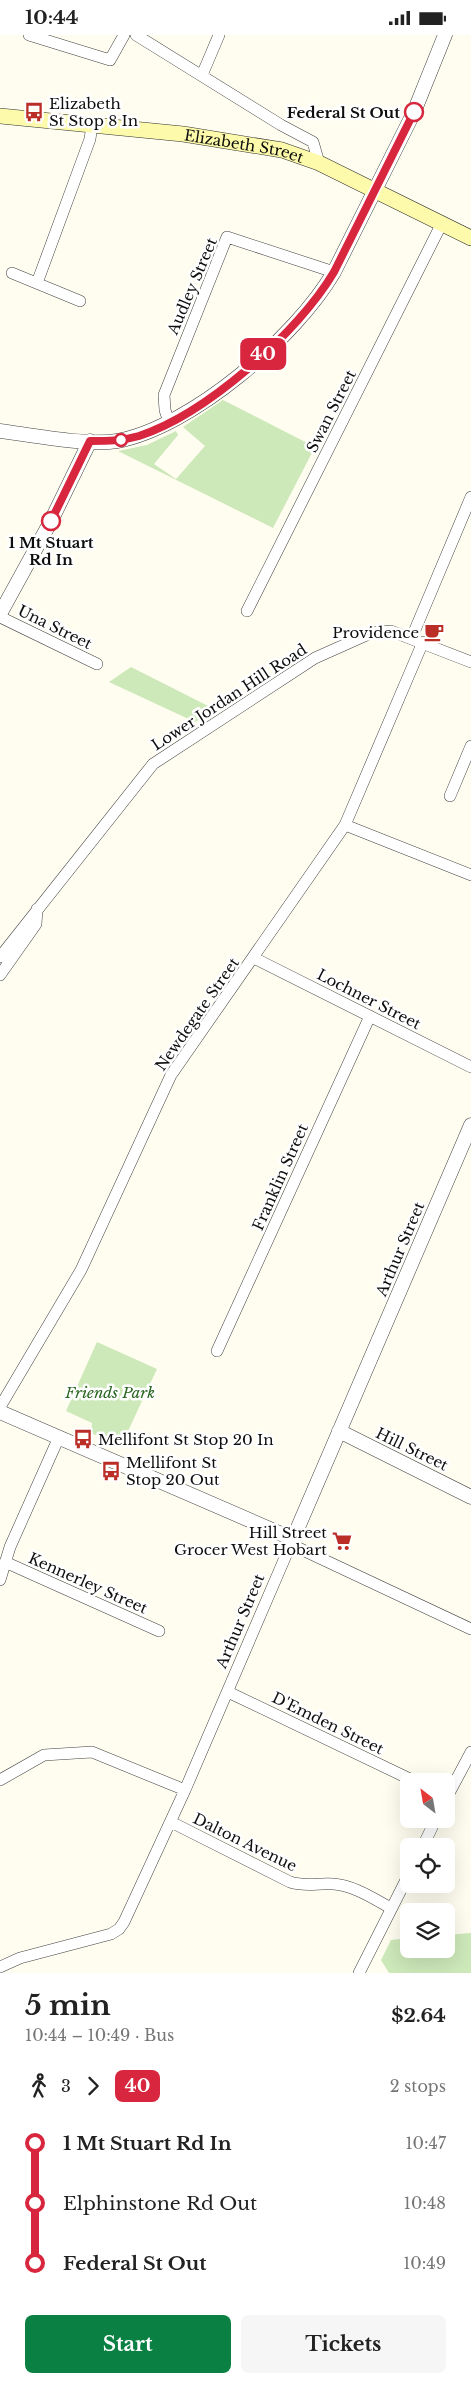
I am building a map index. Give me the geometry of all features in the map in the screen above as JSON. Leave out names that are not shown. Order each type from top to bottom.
[{"type":"main road","name":"Elizabeth Street","points":[[0,116],[183,134],[282,151],[319,163],[471,238]]},
{"type":"street","points":[[29,35],[110,60],[124,35]]},
{"type":"street","points":[[136,35],[281,125],[313,142],[319,163]]},
{"type":"street","points":[[202,75],[220,35]]},
{"type":"street","points":[[0,431],[90,441],[115,441],[130,438],[170,422],[220,389],[267,351],[306,313],[320,296],[334,272],[377,190],[414,112],[445,35]]},
{"type":"street","points":[[37,283],[90,139],[92,125]]},
{"type":"street","name":"Swan Street","points":[[247,611],[442,223]]},
{"type":"street","name":"Audley Street","points":[[170,422],[164,410],[164,395],[227,237],[334,272]]},
{"type":"street","points":[[12,273],[80,301]]},
{"type":"street","points":[[0,616],[51,521],[90,441]]},
{"type":"street","name":"Newdegate Street","points":[[0,1407],[81,1270],[171,1075],[345,825],[471,497]]},
{"type":"street","name":"Una Street","points":[[0,616],[97,664]]},
{"type":"street","name":"Lower Jordan Hill Road","points":[[0,957],[154,764],[315,659],[343,644],[371,633],[391,631],[471,662]]},
{"type":"street","points":[[450,796],[471,746]]},
{"type":"street","points":[[345,825],[471,875]]},
{"type":"street","name":"Lower Jordan Hill Road","points":[[0,975],[36,924],[37,909]]},
{"type":"street","name":"Lochner Street","points":[[254,958],[471,1067]]},
{"type":"street","name":"Franklin Street","points":[[217,1351],[370,1016]]},
{"type":"street","name":"Arthur Street","points":[[0,1967],[20,1958],[111,1933],[119,1929],[136,1897],[228,1692],[471,1125]]},
{"type":"street","points":[[0,1412],[292,1542],[471,1629]]},
{"type":"street","name":"Hill Street","points":[[339,1431],[471,1497]]},
{"type":"street","points":[[0,1580],[5,1562],[59,1437]]},
{"type":"street","name":"Kennerley Street","points":[[5,1562],[159,1631]]},
{"type":"street","name":"D'Emden Street","points":[[228,1692],[400,1774]]},
{"type":"street","points":[[0,1780],[44,1755],[92,1752],[185,1790]]},
{"type":"street","points":[[455,1783],[471,1752]]},
{"type":"street","name":"Dalton Avenue","points":[[170,1822],[302,1886],[340,1885],[391,1908]]},
{"type":"street","points":[[359,1973],[400,1890]]},
{"type":"green space","points":[[223,400],[315,447],[273,528],[118,451],[147,445],[176,431],[178,435],[154,464],[176,479],[205,446],[183,427]]},
{"type":"green space","points":[[131,667],[216,710],[195,722],[109,682]]},
{"type":"green space","name":"Friends Park","points":[[97,1342],[157,1369],[121,1446],[91,1433],[92,1423],[66,1411]]},
{"type":"green space","points":[[471,1933],[471,1973],[389,1973],[381,1960],[391,1940],[400,1939],[400,1958],[455,1958],[455,1934]]},
{"type":"bus line","name":"40","points":[[51,521],[90,441],[115,441],[137,436],[153,430],[193,408],[243,372],[287,333],[306,313],[320,296],[334,272],[377,190],[414,112]]},
{"type":"place","name":"Elizabeth St Stop 8 In","points":[[34,112]]},
{"type":"place","name":"Federal St Out","points":[[414,112]]},
{"type":"place","name":"1 Mt Stuart Rd In","points":[[51,521]]},
{"type":"place","name":"Providence","points":[[434,632]]},
{"type":"place","name":"Mellifont St Stop 20 In","points":[[83,1439]]},
{"type":"place","name":"Mellifont St Stop 20 Out","points":[[111,1471]]},
{"type":"place","name":"Hill Street Grocer West Hobart","points":[[342,1541]]}]
